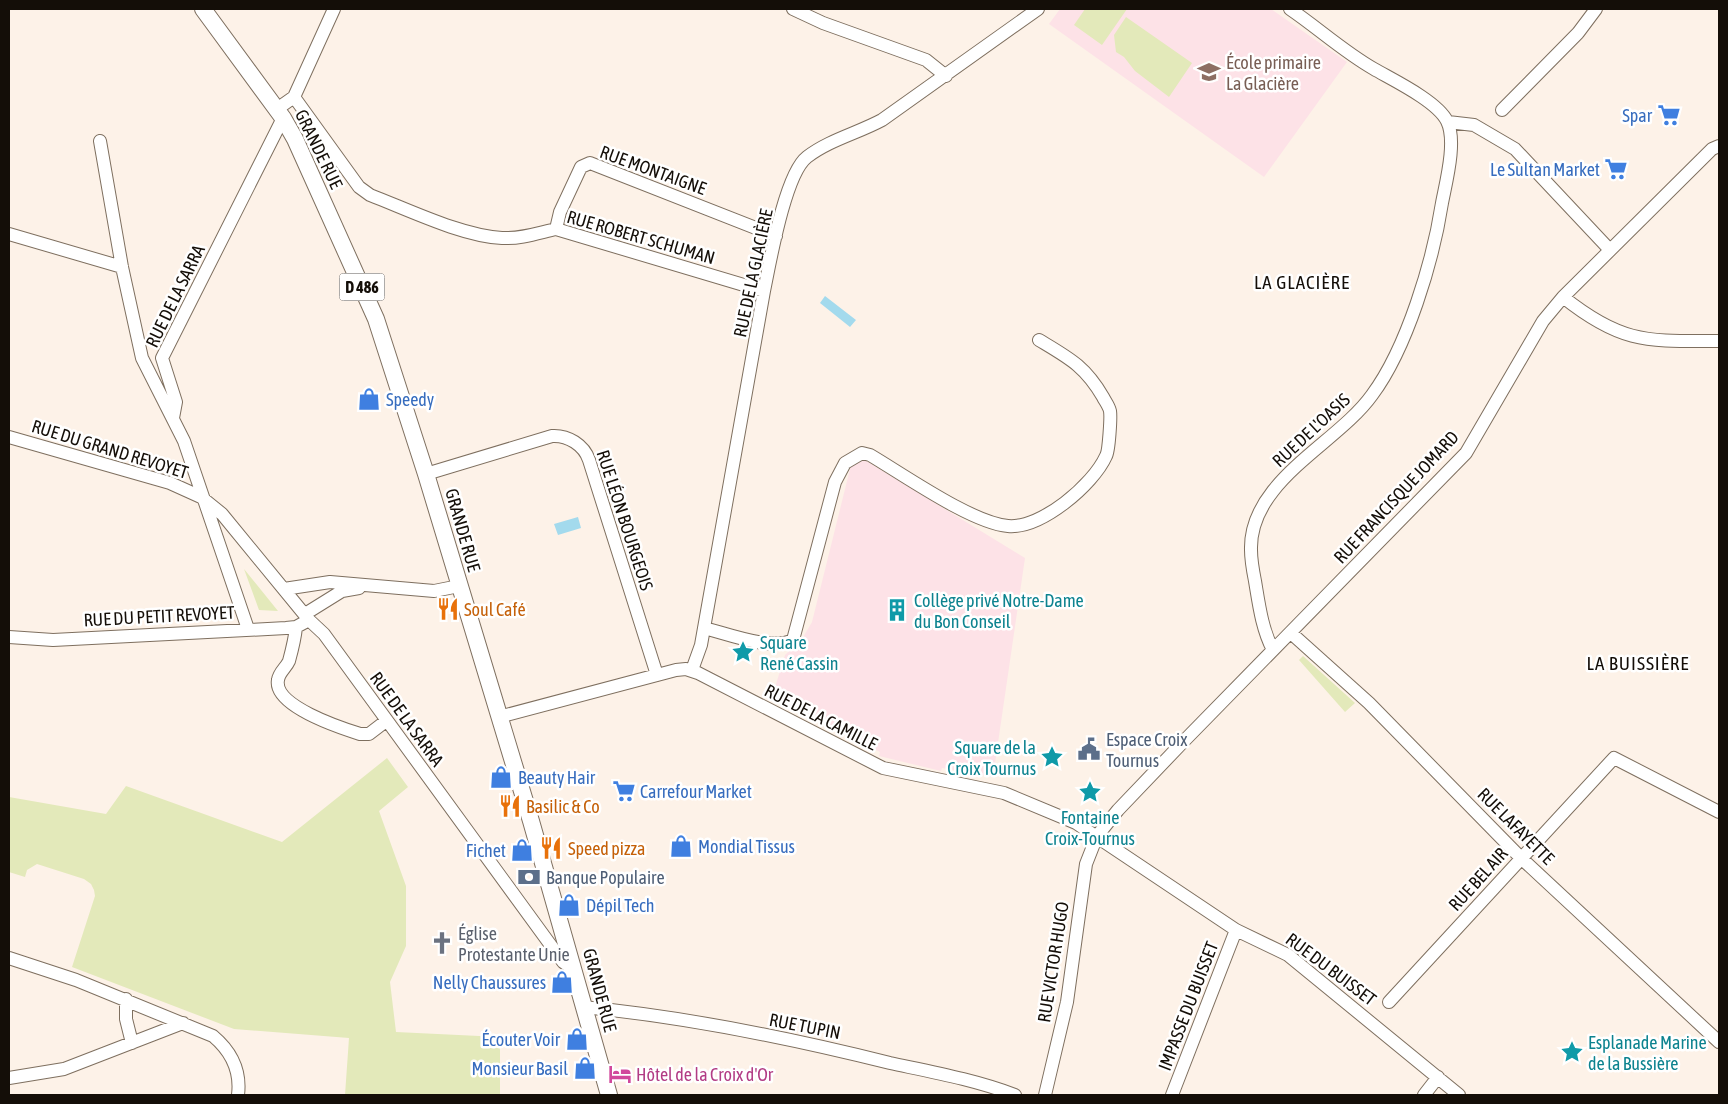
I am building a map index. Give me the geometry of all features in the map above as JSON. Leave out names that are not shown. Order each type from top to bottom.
[{"type":"main road","name":"GRANDE RUE","points":[[203,9],[280,113],[295,139],[376,319],[426,474],[499,717],[609,1095]]},
{"type":"street","points":[[280,113],[294,97],[334,9]]},
{"type":"street","points":[[793,9],[823,23],[926,60],[946,76]]},
{"type":"street","name":"RUE DE LA GLACIÈRE","points":[[692,670],[699,654],[764,291],[776,236],[794,174],[806,158],[838,139],[847,137],[882,120],[1038,9]]},
{"type":"street","points":[[1290,9],[1374,69],[1390,75],[1443,115],[1448,122],[1474,125],[1515,149],[1610,250]]},
{"type":"street","points":[[1502,110],[1578,33],[1596,9]]},
{"type":"street","name":"RUE ROBERT SCHUMAN","points":[[294,97],[359,187],[370,195],[476,235],[503,238],[526,237],[556,229],[764,291]]},
{"type":"street","name":"RUE DE LA SARRA","points":[[248,629],[201,497],[184,441],[173,418],[176,402],[162,358],[280,113]]},
{"type":"street","name":"RUE DE L'OASIS","points":[[1273,650],[1260,615],[1251,550],[1257,520],[1271,493],[1281,481],[1338,433],[1372,396],[1397,354],[1436,241],[1450,153],[1448,122]]},
{"type":"street","points":[[100,141],[122,267],[142,358],[173,418]]},
{"type":"street","name":"RUE FRANCISQUE JOMARD","points":[[1097,836],[1146,780],[1466,453],[1537,330],[1563,297],[1712,149],[1719,146]]},
{"type":"street","name":"RUE MONTAIGNE","points":[[556,229],[560,212],[581,167],[590,163],[776,236]]},
{"type":"street","points":[[9,234],[122,267]]},
{"type":"street","points":[[1563,297],[1593,320],[1627,336],[1659,341],[1719,341]]},
{"type":"street","points":[[704,626],[771,644],[784,645],[793,640],[835,482],[845,463],[862,453],[982,521],[1009,526],[1033,523],[1068,500],[1090,479],[1107,455],[1110,411],[1095,384],[1076,362],[1039,340]]},
{"type":"street","name":"RUE LÉON BOURGEOIS","points":[[426,474],[552,436],[559,435],[583,448],[589,460],[657,675]]},
{"type":"street","name":"RUE DU GRAND REVOYET","points":[[9,437],[170,483],[201,497]]},
{"type":"street","name":"RUE DE LA SARRA","points":[[201,497],[222,514],[307,617],[324,634],[562,962],[574,970]]},
{"type":"street","points":[[284,589],[330,582],[434,591],[459,586]]},
{"type":"street","name":"RUE DU PETIT REVOYET","points":[[9,637],[53,640],[296,627],[342,592],[369,586]]},
{"type":"street","points":[[296,627],[288,663],[278,679],[277,685],[285,698],[305,713],[360,734],[369,734],[386,721]]},
{"type":"street","name":"RUE LAFAYETTE","points":[[1291,633],[1369,703],[1521,858],[1719,1042]]},
{"type":"street","points":[[499,717],[676,670],[692,670]]},
{"type":"street","name":"RUE DE LA CAMILLE","points":[[692,670],[883,768],[1004,792],[1061,816],[1097,836]]},
{"type":"street","name":"RUE BEL AIR","points":[[1389,1002],[1614,758],[1719,812]]},
{"type":"street","name":"RUE DU BUISSET","points":[[1097,836],[1236,930],[1288,955],[1459,1095]]},
{"type":"street","name":"RUE VICTOR HUGO","points":[[1045,1095],[1067,1002],[1086,864],[1097,836]]},
{"type":"street","name":"IMPASSE DU BUISSET","points":[[1172,1095],[1236,930]]},
{"type":"street","points":[[9,958],[126,999],[212,1036],[228,1052],[238,1071],[238,1095]]},
{"type":"street","points":[[126,999],[126,1019],[132,1043]]},
{"type":"street","name":"RUE TUPIN","points":[[584,1007],[703,1024],[821,1046],[958,1079],[1015,1095]]},
{"type":"street","points":[[9,1078],[64,1069],[182,1023]]},
{"type":"street","points":[[1424,1095],[1438,1076]]},
{"type":"shaded area","points":[[1060,9],[1271,9],[1347,62],[1264,177],[1049,24]]},
{"type":"shaded area","points":[[863,459],[1025,558],[993,777],[942,768],[941,771],[879,756],[880,752],[772,697],[785,655],[802,639],[812,622],[851,465]]},
{"type":"green space","points":[[1085,9],[1127,9],[1102,45],[1074,25]]},
{"type":"green space","points":[[1126,17],[1192,63],[1169,97],[1135,71],[1124,57],[1116,52],[1114,35]]},
{"type":"green space","points":[[244,569],[278,611],[259,610]]},
{"type":"green space","points":[[1303,656],[1355,703],[1345,712],[1299,660]]},
{"type":"green space","points":[[387,758],[408,787],[379,811],[406,886],[406,946],[390,982],[396,1032],[500,1037],[500,1095],[345,1095],[349,1038],[234,1029],[72,967],[95,896],[91,884],[84,879],[37,864],[27,870],[25,877],[9,872],[9,797],[106,814],[126,786],[282,842]]},
{"type":"water","points":[[825,296],[856,320],[850,327],[820,303]]},
{"type":"water","points":[[578,517],[581,528],[558,535],[554,524]]},
{"type":"place","name":"École primaire La Glacière","points":[[1209,72]]},
{"type":"place","name":"Spar","points":[[1669,115]]},
{"type":"place","name":"Le Sultan Market","points":[[1616,169]]},
{"type":"place","name":"Speedy","points":[[369,399]]},
{"type":"place","name":"Soul Café","points":[[448,609]]},
{"type":"place","name":"Collège privé Notre-Dame du Bon Conseil","points":[[897,610]]},
{"type":"place","name":"Square René Cassin","points":[[743,652]]},
{"type":"place","name":"Espace Croix Tournus","points":[[1089,749]]},
{"type":"place","name":"Square de la Croix Tournus","points":[[1052,757]]},
{"type":"place","name":"Beauty Hair","points":[[501,777]]},
{"type":"place","name":"Carrefour Market","points":[[624,791]]},
{"type":"place","name":"Fontaine Croix-Tournus","points":[[1090,792]]},
{"type":"place","name":"Basilic & Co","points":[[510,806]]},
{"type":"place","name":"Mondial Tissus","points":[[681,846]]},
{"type":"place","name":"Speed pizza","points":[[551,848]]},
{"type":"place","name":"Fichet","points":[[522,850]]},
{"type":"place","name":"Banque Populaire","points":[[529,877]]},
{"type":"place","name":"Dépil Tech","points":[[569,905]]},
{"type":"place","name":"Église Protestante Unie","points":[[442,943]]},
{"type":"place","name":"Nelly Chaussures","points":[[562,982]]},
{"type":"place","name":"Écouter Voir","points":[[577,1039]]},
{"type":"place","name":"Esplanade Marine de la Bussière","points":[[1572,1052]]},
{"type":"place","name":"Monsieur Basil","points":[[585,1068]]},
{"type":"place","name":"Hôtel de la Croix d'Or","points":[[620,1074]]},
{"type":"district","name":"LA GLACIÈRE","points":[[1302,282]]},
{"type":"district","name":"LA BUISSIÈRE","points":[[1638,663]]}]
